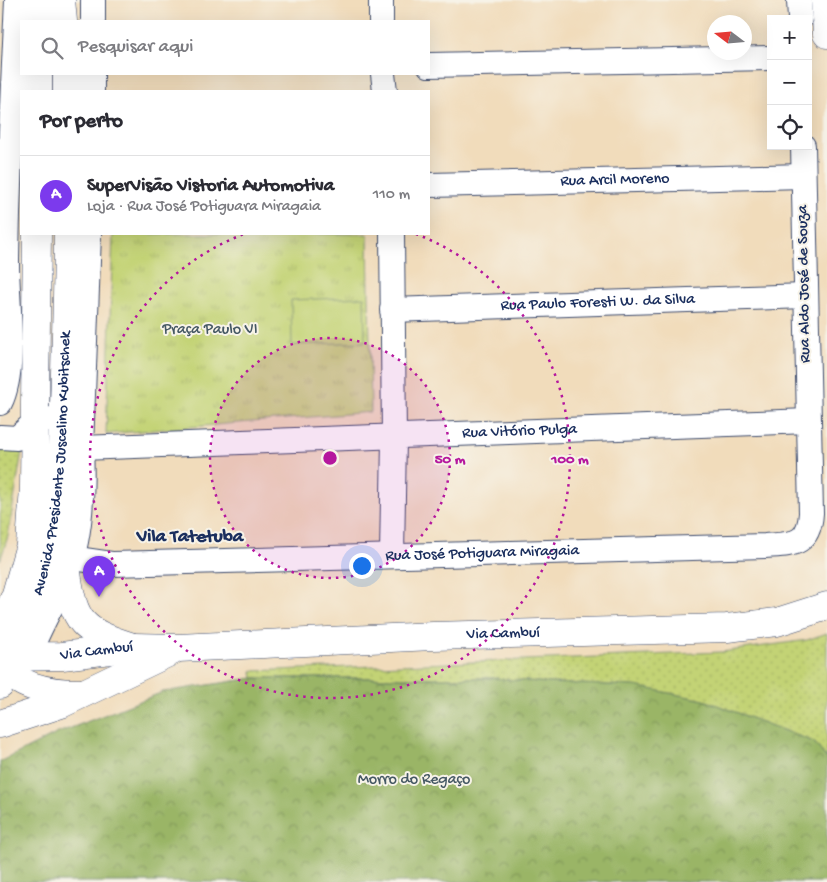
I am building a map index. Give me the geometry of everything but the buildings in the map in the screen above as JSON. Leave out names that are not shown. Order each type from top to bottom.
[{"type":"main road","points":[[39,20],[40,0]]},
{"type":"main road","points":[[61,0],[63,20]]},
{"type":"main road","points":[[824,0],[827,34]]},
{"type":"main road","points":[[38,75],[38,90]]},
{"type":"main road","points":[[67,75],[67,90]]},
{"type":"main road","name":"Avenida Presidente Juscelino Kubitschek","points":[[0,633],[16,594],[30,545],[34,488],[37,235]]},
{"type":"main road","name":"Avenida Presidente Juscelino Kubitschek","points":[[7,667],[42,582],[51,550],[61,473],[73,409],[78,261],[68,235]]},
{"type":"main road","points":[[69,566],[73,609],[82,623],[100,636],[134,647]]},
{"type":"main road","name":"Via Cambuí","points":[[7,667],[62,656],[134,647],[178,648],[433,636],[727,628],[777,622],[827,606]]},
{"type":"main road","name":"Via Cambuí","points":[[0,724],[61,704],[178,648]]},
{"type":"main road","points":[[7,667],[46,690],[84,693]]},
{"type":"street","points":[[0,403],[5,394],[10,347],[7,111],[17,0]]},
{"type":"street","points":[[93,0],[93,20]]},
{"type":"street","points":[[381,0],[381,20]]},
{"type":"street","points":[[799,0],[800,15]]},
{"type":"street","points":[[430,65],[767,58]]},
{"type":"street","points":[[92,75],[92,90]]},
{"type":"street","points":[[383,75],[385,90]]},
{"type":"street","name":"Rua Aldo José de Souza","points":[[802,539],[811,524],[803,150]]},
{"type":"street","name":"Rua Arcil Moreno","points":[[430,184],[803,176]]},
{"type":"street","points":[[8,226],[23,249],[37,262],[78,261],[89,235]]},
{"type":"street","points":[[392,235],[394,438],[392,555]]},
{"type":"street","name":"Rua Paulo Foresti W. da Silva","points":[[392,310],[805,296]]},
{"type":"street","points":[[0,437],[17,438],[34,423],[73,409],[81,448],[83,481],[69,566],[7,667]]},
{"type":"street","name":"Rua Vitório Pulga","points":[[81,448],[808,422]]},
{"type":"street","name":"Rua José Potiguara Miragaia","points":[[69,566],[392,555],[765,546],[794,543],[802,539]]},
{"type":"green space","name":"Praça Paulo VI","points":[[113,235],[368,235],[371,412],[106,434]]},
{"type":"green space","points":[[364,297],[365,342],[292,345],[291,300]]},
{"type":"green space","points":[[0,446],[22,451],[8,536],[0,561]]},
{"type":"green space","points":[[827,633],[827,759],[814,742],[704,700],[632,686],[549,683],[494,678],[253,678],[252,671],[722,652],[807,640]]},
{"type":"green space","name":"Morro do Regaço","points":[[253,678],[494,678],[549,683],[635,686],[704,700],[814,742],[827,759],[827,882],[0,882],[0,762],[58,733],[163,692]]},
{"type":"place","name":"SuperVisão Vistoria Automotiva","points":[[99,597]]},
{"type":"district","name":"Vila Tatetuba","points":[[190,537]]}]
